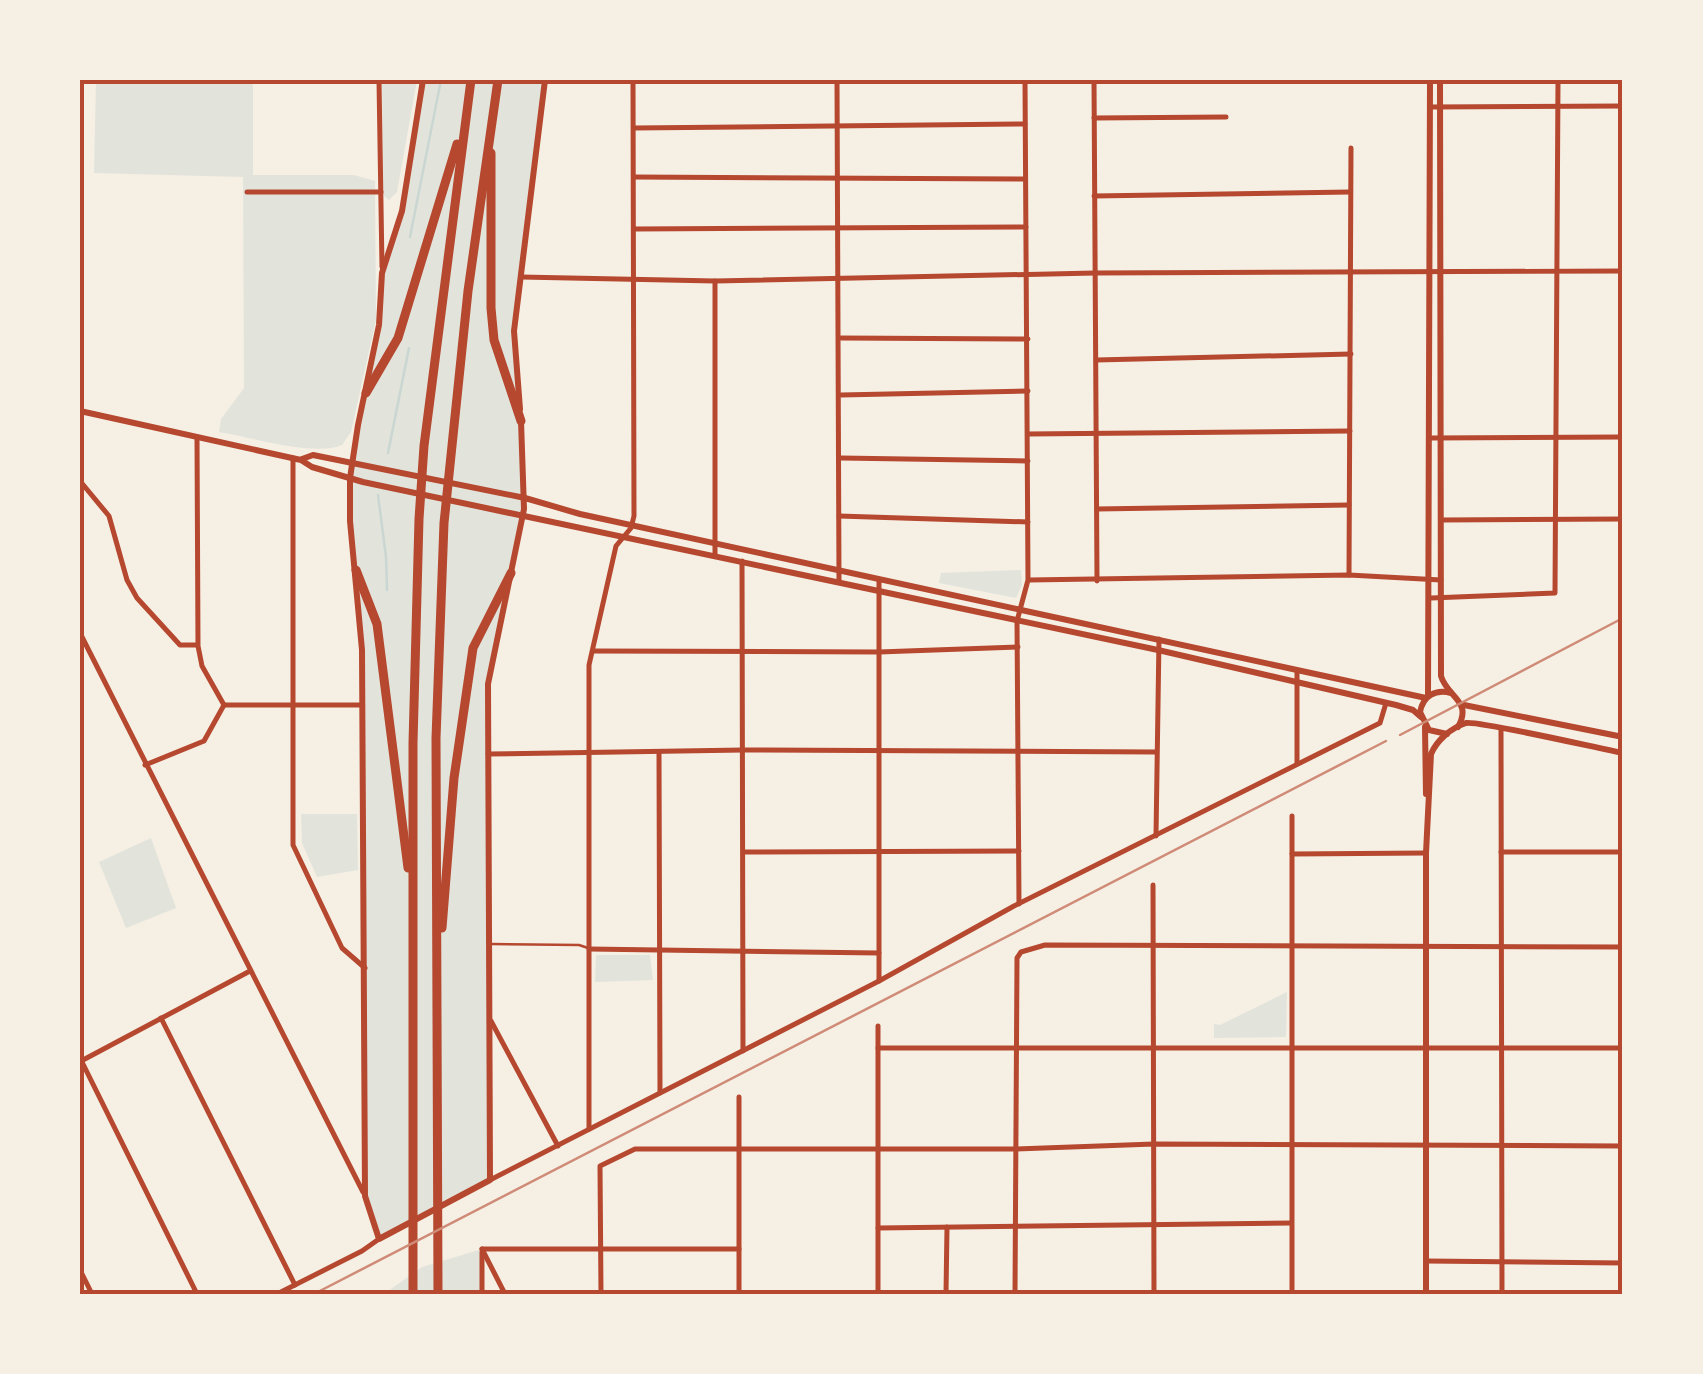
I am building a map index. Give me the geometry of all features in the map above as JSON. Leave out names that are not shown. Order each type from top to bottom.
[{"type":"highway","points":[[413,1294],[413,743],[419,519],[424,446],[472,80]]},
{"type":"highway","points":[[438,1294],[436,738],[444,523],[498,80]]},
{"type":"highway","points":[[492,110],[491,308],[494,340],[521,421]]},
{"type":"highway","points":[[366,393],[398,338],[466,112]]},
{"type":"highway","points":[[356,570],[378,624],[413,915]]},
{"type":"highway","points":[[436,1006],[454,778],[473,648],[511,573]]},
{"type":"main road","points":[[424,80],[402,211],[382,273],[379,325],[350,478],[362,650],[365,1196],[379,1240],[490,1180],[488,684],[525,498],[514,330],[544,80]]},
{"type":"main road","points":[[1421,717],[1427,697],[1431,598],[1430,80]]},
{"type":"main road","points":[[1440,80],[1441,676],[1444,686],[1462,705],[1464,715],[1457,728]]},
{"type":"main road","points":[[80,411],[297,459],[350,478],[522,517],[624,535],[1158,650],[1413,710],[1425,726],[1427,800],[1426,1294]]},
{"type":"main road","points":[[297,459],[314,456],[525,498],[632,526],[1297,671],[1427,697],[1436,692],[1452,693]]},
{"type":"main road","points":[[1462,705],[1623,737]]},
{"type":"main road","points":[[1427,800],[1431,754],[1436,742],[1468,723],[1480,722],[1501,730],[1623,753]]},
{"type":"main road","points":[[1425,726],[1435,733],[1448,734]]},
{"type":"street","points":[[379,80],[382,273]]},
{"type":"street","points":[[589,1129],[589,665],[616,546],[632,526],[633,80]]},
{"type":"street","points":[[837,80],[839,582]]},
{"type":"street","points":[[1019,904],[1017,622],[1028,580],[1025,80]]},
{"type":"street","points":[[1094,80],[1097,581]]},
{"type":"street","points":[[1431,598],[1555,593],[1558,80]]},
{"type":"street","points":[[1430,107],[1623,106]]},
{"type":"street","points":[[1094,118],[1226,117]]},
{"type":"street","points":[[634,128],[1025,124]]},
{"type":"street","points":[[1349,574],[1350,148]]},
{"type":"street","points":[[634,177],[1026,179]]},
{"type":"street","points":[[246,192],[381,192]]},
{"type":"street","points":[[1094,196],[1350,192]]},
{"type":"street","points":[[635,229],[1026,227]]},
{"type":"street","points":[[519,278],[715,281],[1095,273],[1623,271]]},
{"type":"street","points":[[715,281],[716,555]]},
{"type":"street","points":[[840,338],[1028,339]]},
{"type":"street","points":[[1096,360],[1351,354]]},
{"type":"street","points":[[840,395],[1028,391]]},
{"type":"street","points":[[1028,434],[1350,431]]},
{"type":"street","points":[[1431,438],[1623,436]]},
{"type":"street","points":[[197,437],[198,646],[202,666],[224,705]]},
{"type":"street","points":[[840,458],[1028,460]]},
{"type":"street","points":[[297,459],[293,845],[342,948],[365,968]]},
{"type":"street","points":[[80,481],[109,516],[128,580],[138,598],[180,644],[198,646]]},
{"type":"street","points":[[1096,508],[1349,505]]},
{"type":"street","points":[[839,516],[1028,522]]},
{"type":"street","points":[[1441,520],[1623,519]]},
{"type":"street","points":[[742,561],[743,1051]]},
{"type":"street","points":[[1028,580],[1349,574],[1441,580]]},
{"type":"street","points":[[879,981],[880,581]]},
{"type":"street","points":[[80,633],[365,1196]]},
{"type":"street","points":[[1156,836],[1159,639]]},
{"type":"street","points":[[593,651],[880,652],[1018,647]]},
{"type":"street","points":[[1297,671],[1297,763]]},
{"type":"street","points":[[490,1180],[879,981],[1019,904],[1380,723],[1386,702]]},
{"type":"street","points":[[224,705],[361,705]]},
{"type":"street","points":[[146,765],[204,741],[224,705]]},
{"type":"street","points":[[1501,730],[1502,1294]]},
{"type":"street","points":[[488,754],[743,750],[1156,752]]},
{"type":"street","points":[[658,752],[660,1092]]},
{"type":"street","points":[[1292,816],[1292,1294]]},
{"type":"street","points":[[743,852],[1019,852]]},
{"type":"street","points":[[1501,852],[1623,852]]},
{"type":"street","points":[[1292,854],[1426,853]]},
{"type":"street","points":[[1153,885],[1154,1294]]},
{"type":"street","points":[[1015,1294],[1017,958],[1022,952],[1045,945],[1623,947]]},
{"type":"street","points":[[589,949],[879,953]]},
{"type":"street","points":[[197,1294],[81,1061],[250,972]]},
{"type":"street","points":[[161,1018],[295,1285]]},
{"type":"street","points":[[490,1019],[558,1146]]},
{"type":"street","points":[[878,1026],[878,1294]]},
{"type":"street","points":[[878,1048],[1623,1048]]},
{"type":"street","points":[[739,1097],[739,1294]]},
{"type":"street","points":[[600,1294],[600,1166],[634,1148],[1623,1146]]},
{"type":"street","points":[[878,1228],[1291,1223]]},
{"type":"street","points":[[946,1294],[947,1227]]},
{"type":"street","points":[[277,1294],[379,1240]]},
{"type":"street","points":[[482,1249],[739,1249]]},
{"type":"street","points":[[482,1249],[482,1294]]},
{"type":"street","points":[[482,1249],[505,1294]]},
{"type":"street","points":[[1426,1261],[1623,1263]]},
{"type":"street","points":[[80,1270],[92,1294]]},
{"type":"lane","points":[[490,944],[580,945],[589,949]]},
{"type":"shaded area","points":[[96,80],[253,80],[253,175],[354,175],[375,181],[376,320],[351,432],[342,445],[315,449],[219,432],[221,419],[244,388],[243,177],[94,173]]},
{"type":"shaded area","points":[[382,80],[417,80],[397,192],[389,200],[384,196],[383,185]]},
{"type":"shaded area","points":[[423,80],[545,80],[514,331],[525,498],[488,684],[490,1180],[379,1239],[365,1196],[362,650],[350,521],[351,471],[374,360],[382,273],[402,211]]},
{"type":"shaded area","points":[[1021,570],[1022,585],[1016,598],[939,583],[941,573]]},
{"type":"shaded area","points":[[301,814],[357,814],[358,870],[317,877],[302,843]]},
{"type":"shaded area","points":[[151,838],[176,908],[126,928],[99,862]]},
{"type":"shaded area","points":[[596,955],[650,955],[653,980],[595,982]]},
{"type":"shaded area","points":[[1287,992],[1286,1037],[1214,1038],[1214,1024],[1220,1025]]},
{"type":"shaded area","points":[[482,1249],[482,1294],[384,1294],[422,1267]]},
{"type":"waterway","points":[[410,237],[441,80]]},
{"type":"waterway","points":[[388,453],[409,348]]},
{"type":"waterway","points":[[378,495],[387,590]]},
{"type":"railway","points":[[1400,735],[1623,618]]},
{"type":"railway","points":[[314,1294],[1386,741]]}]
